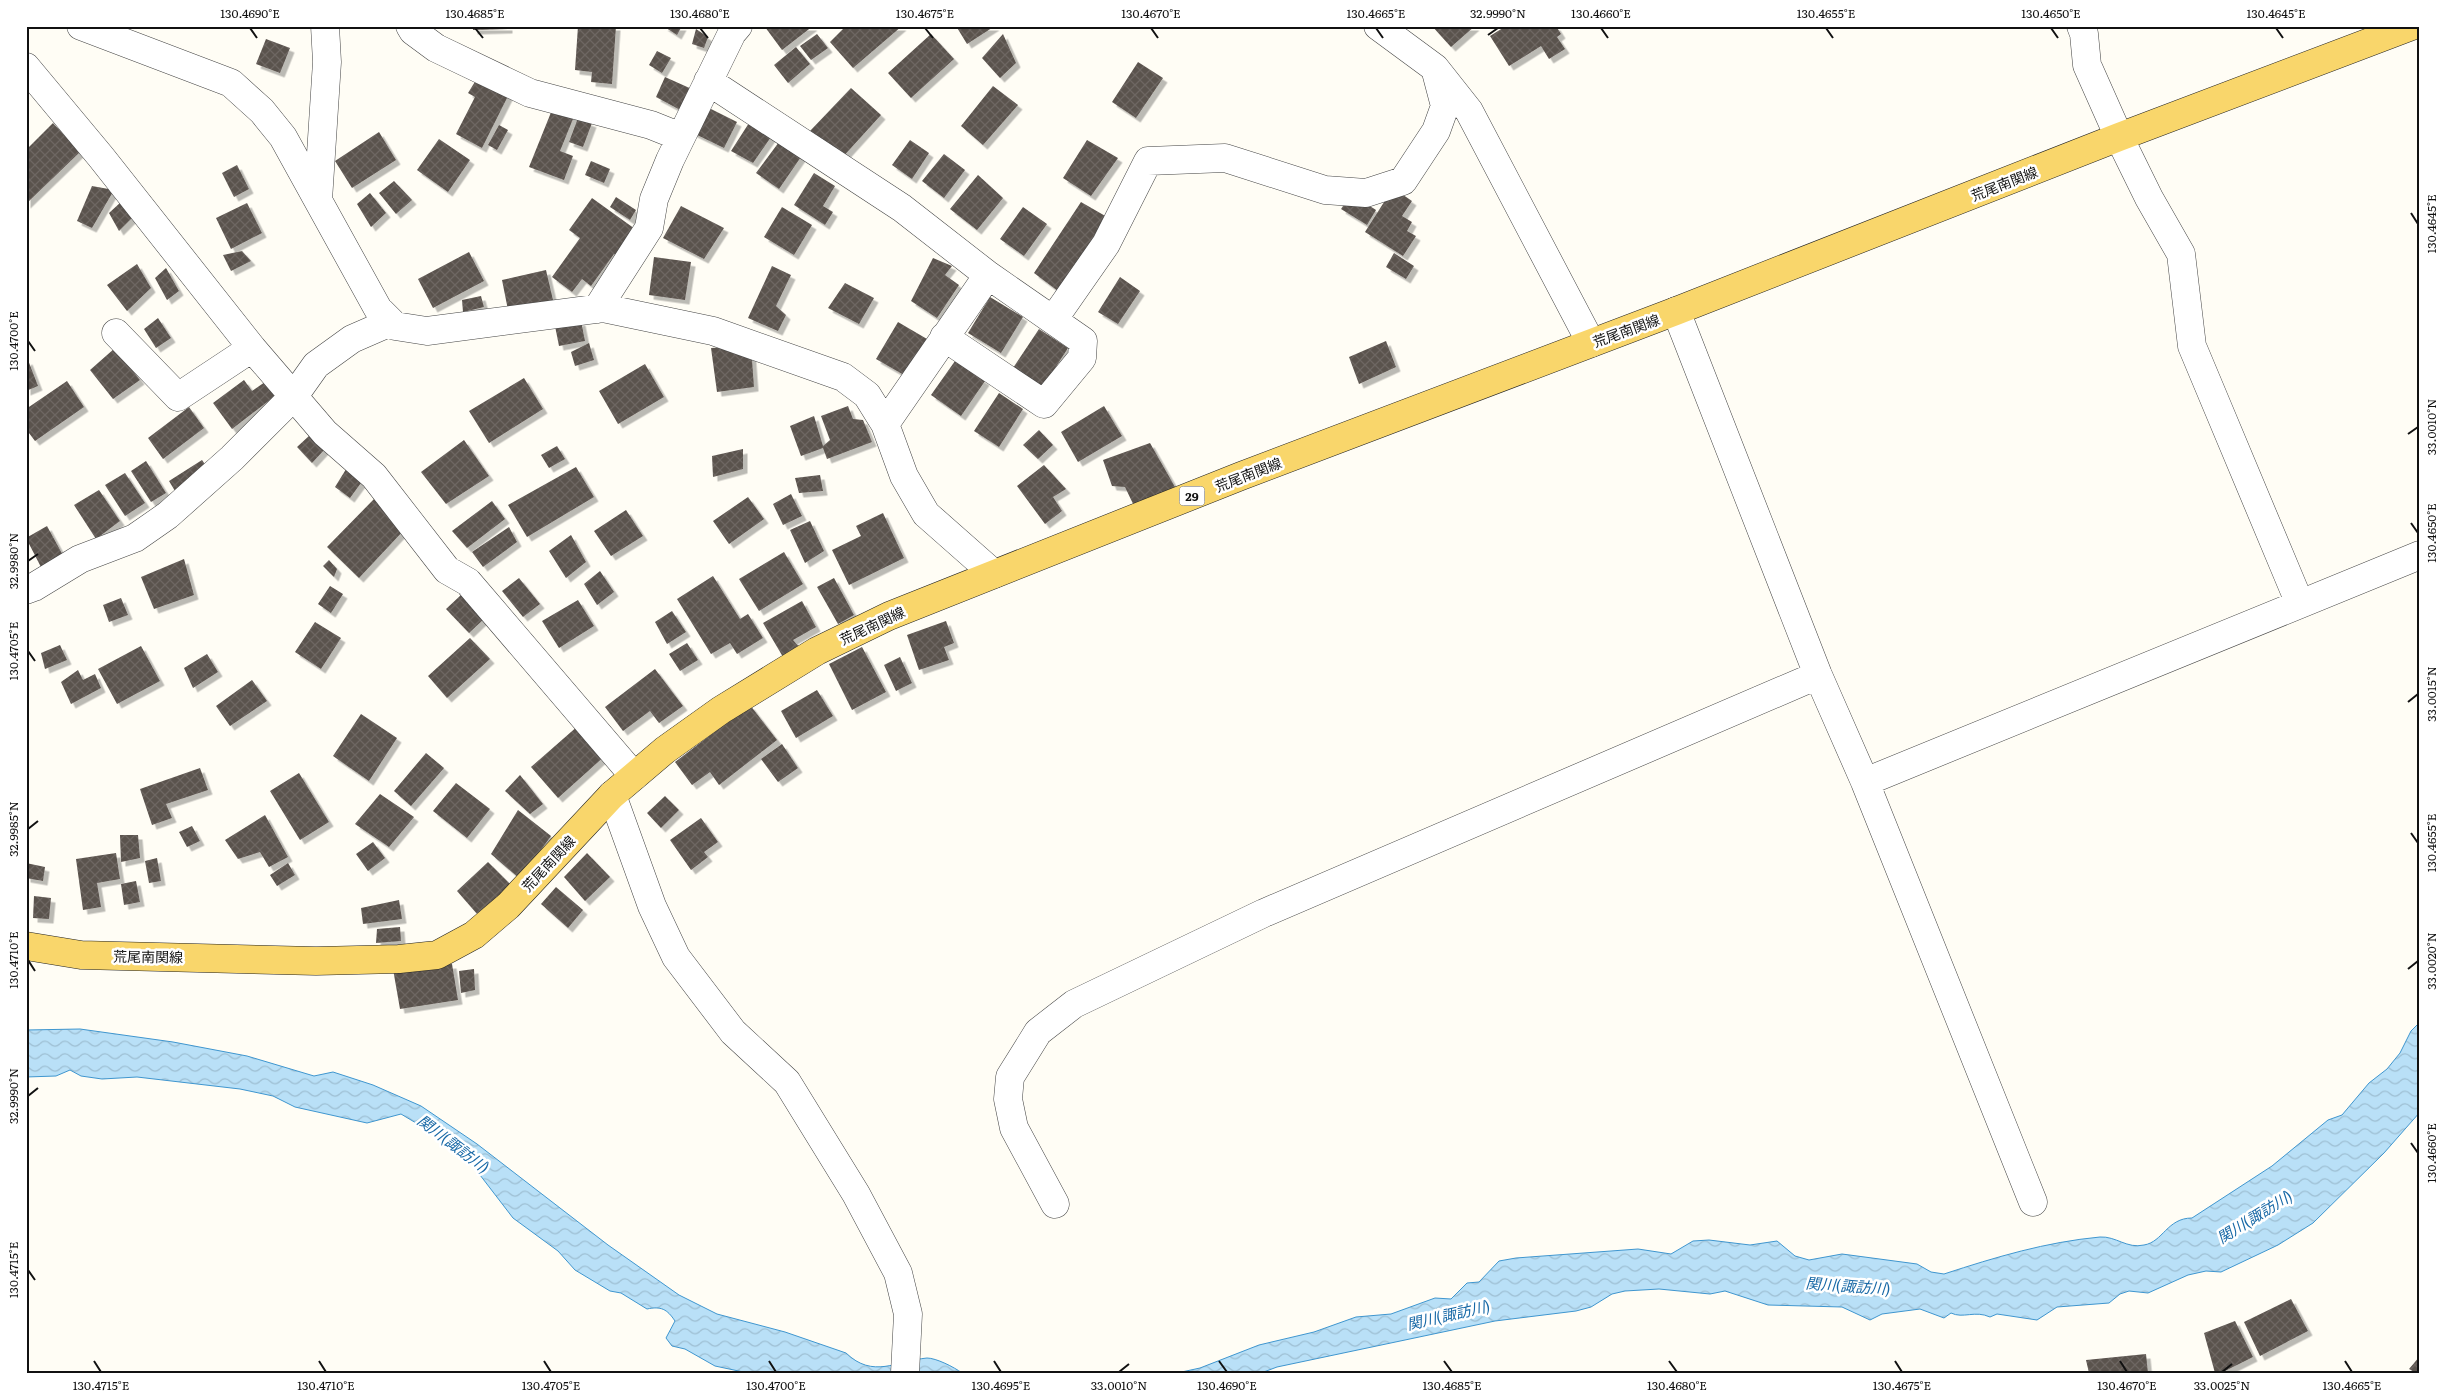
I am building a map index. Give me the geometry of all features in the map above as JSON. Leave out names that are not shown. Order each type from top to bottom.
[{"type":"main road","name":"荒尾南関線","points":[[26,946],[81,954],[316,960],[437,955],[474,935],[508,906],[612,795],[665,750],[721,710],[817,651],[889,616],[1241,476],[1676,312],[2119,137],[2412,26]]},
{"type":"street","points":[[81,26],[231,83],[262,111],[283,137],[378,310],[396,326],[427,331],[602,308],[713,331],[843,377],[868,394],[885,424],[904,476],[926,514],[994,574]]},
{"type":"street","points":[[318,200],[327,62],[326,26]]},
{"type":"street","points":[[410,26],[413,31],[436,48],[530,93],[651,125],[681,137]]},
{"type":"street","points":[[597,309],[648,228],[654,199],[681,137],[732,33],[738,26]]},
{"type":"street","points":[[1378,26],[1435,68],[1469,111],[1590,343]]},
{"type":"street","points":[[2081,26],[2084,34],[2087,64],[2119,137],[2148,198],[2181,254],[2192,346],[2300,604]]},
{"type":"street","points":[[26,67],[101,157],[252,348],[325,433],[374,476],[447,570],[468,582],[634,776]]},
{"type":"street","points":[[1053,320],[1106,244],[1148,160],[1225,158],[1325,190],[1366,193],[1403,181],[1436,131],[1444,106],[1435,68]]},
{"type":"street","points":[[708,81],[902,208],[988,275],[1083,341],[1082,358],[1044,404],[944,337]]},
{"type":"street","points":[[885,424],[988,275]]},
{"type":"street","points":[[1676,312],[1818,675],[1865,782],[2033,1202]]},
{"type":"street","points":[[26,590],[34,588],[80,559],[135,538],[168,516],[232,458],[294,396],[316,365],[352,339],[391,322]]},
{"type":"street","points":[[116,333],[178,398],[252,348]]},
{"type":"street","points":[[1865,782],[2420,555]]},
{"type":"street","points":[[1055,1204],[1014,1128],[1008,1099],[1010,1077],[1038,1032],[1074,1004],[1264,913],[1818,675]]},
{"type":"street","points":[[612,795],[652,906],[676,957],[733,1032],[787,1082],[856,1194],[898,1273],[908,1314],[905,1373]]},
{"type":"water","name":"関川(諏訪川)","points":[[2420,1022],[2420,1112],[2384,1153],[2313,1223],[2278,1245],[2221,1272],[2206,1271],[2188,1275],[2148,1293],[2129,1291],[2120,1294],[2109,1303],[2057,1307],[2037,1320],[1997,1314],[1990,1317],[1979,1314],[1956,1315],[1951,1313],[1944,1318],[1920,1309],[1882,1314],[1870,1320],[1842,1307],[1768,1305],[1725,1291],[1710,1294],[1659,1289],[1625,1291],[1612,1294],[1591,1307],[1576,1311],[1495,1321],[1277,1367],[1261,1373],[1177,1373],[1200,1368],[1259,1345],[1314,1332],[1356,1317],[1391,1314],[1435,1298],[1451,1299],[1467,1283],[1479,1282],[1499,1261],[1516,1258],[1638,1249],[1671,1254],[1693,1241],[1709,1240],[1750,1245],[1777,1241],[1795,1256],[1809,1260],[1842,1254],[1917,1264],[1931,1272],[1944,1274],[2021,1251],[2080,1239],[2106,1237],[2127,1244],[2144,1245],[2156,1240],[2177,1222],[2192,1218],[2272,1166],[2328,1120],[2342,1115],[2369,1083],[2387,1069],[2400,1053],[2411,1031]]},
{"type":"water","name":"関川(諏訪川)","points":[[80,1029],[173,1042],[247,1056],[314,1076],[333,1072],[373,1085],[421,1106],[477,1144],[608,1245],[679,1295],[717,1314],[785,1332],[846,1353],[856,1361],[866,1365],[875,1367],[885,1366],[927,1358],[945,1363],[962,1373],[748,1373],[715,1366],[685,1349],[672,1346],[666,1338],[675,1321],[666,1311],[660,1308],[647,1309],[621,1293],[610,1291],[575,1270],[558,1251],[513,1218],[470,1162],[426,1129],[401,1114],[367,1123],[295,1107],[273,1096],[240,1089],[137,1077],[102,1079],[81,1076],[70,1070],[56,1076],[26,1077],[26,1030]]},
{"type":"building","points":[[473,26],[508,26],[508,29],[473,30]]},
{"type":"building","points":[[578,26],[616,26],[612,84],[591,82],[592,72],[575,70]]},
{"type":"building","points":[[663,26],[682,26],[677,35]]},
{"type":"building","points":[[813,26],[782,50],[765,27]]},
{"type":"building","points":[[846,26],[902,26],[853,68],[830,42]]},
{"type":"building","points":[[956,26],[995,26],[967,44]]},
{"type":"building","points":[[1432,26],[1475,26],[1451,47]]},
{"type":"building","points":[[1506,26],[1556,26],[1561,34],[1557,37],[1565,49],[1549,59],[1541,46],[1509,66],[1490,36]]},
{"type":"building","points":[[696,29],[708,37],[704,48],[692,44]]},
{"type":"building","points":[[817,34],[828,48],[811,60],[800,46]]},
{"type":"building","points":[[931,34],[954,59],[911,98],[888,73]]},
{"type":"building","points":[[1003,34],[1016,63],[1000,78],[982,58]]},
{"type":"building","points":[[266,39],[290,48],[280,73],[256,64]]},
{"type":"building","points":[[796,47],[810,64],[788,83],[774,65]]},
{"type":"building","points":[[657,51],[671,58],[662,73],[649,65]]},
{"type":"building","points":[[1138,62],[1163,78],[1136,118],[1112,102]]},
{"type":"building","points":[[481,72],[512,88],[482,148],[456,134],[475,97],[468,93]]},
{"type":"building","points":[[665,77],[694,90],[684,112],[656,97]]},
{"type":"building","points":[[993,86],[1018,105],[983,145],[961,126]]},
{"type":"building","points":[[851,88],[881,115],[841,159],[810,131]]},
{"type":"building","points":[[554,105],[575,114],[560,151],[573,156],[564,180],[529,167]]},
{"type":"building","points":[[705,106],[737,122],[724,148],[691,132]]},
{"type":"building","points":[[578,118],[592,123],[583,147],[569,142]]},
{"type":"building","points":[[53,123],[80,152],[26,204],[26,150]]},
{"type":"building","points":[[749,123],[771,137],[753,163],[731,151]]},
{"type":"building","points":[[499,125],[508,130],[497,150],[488,145]]},
{"type":"building","points":[[379,132],[396,160],[352,188],[335,161]]},
{"type":"building","points":[[439,139],[470,160],[448,192],[417,170]]},
{"type":"building","points":[[910,140],[929,153],[912,179],[892,165]]},
{"type":"building","points":[[1087,140],[1118,158],[1091,196],[1063,178]]},
{"type":"building","points":[[779,142],[803,154],[779,189],[756,173]]},
{"type":"building","points":[[944,154],[965,170],[944,198],[922,181]]},
{"type":"building","points":[[591,161],[610,169],[604,183],[585,175]]},
{"type":"building","points":[[237,165],[249,189],[234,197],[222,173]]},
{"type":"building","points":[[814,173],[835,186],[823,206],[833,212],[825,225],[794,205]]},
{"type":"building","points":[[978,175],[1003,198],[977,230],[950,209]]},
{"type":"building","points":[[394,181],[412,200],[396,214],[379,193]]},
{"type":"building","points":[[92,186],[114,190],[92,228],[77,221]]},
{"type":"building","points":[[1393,188],[1412,201],[1402,216],[1412,222],[1407,231],[1416,236],[1403,256],[1365,232]]},
{"type":"building","points":[[370,193],[386,213],[371,227],[357,204]]},
{"type":"building","points":[[1351,194],[1376,210],[1367,225],[1341,209]]},
{"type":"building","points":[[616,197],[636,210],[630,220],[610,207]]},
{"type":"building","points":[[592,198],[642,234],[623,260],[614,254],[591,286],[582,279],[572,292],[552,277],[580,238],[569,230]]},
{"type":"building","points":[[121,202],[133,217],[119,231],[109,213]]},
{"type":"building","points":[[1081,202],[1107,217],[1058,291],[1034,273]]},
{"type":"building","points":[[247,203],[262,233],[231,249],[216,218]]},
{"type":"building","points":[[681,206],[724,228],[704,259],[663,238]]},
{"type":"building","points":[[782,207],[812,225],[794,255],[764,237]]},
{"type":"building","points":[[1023,207],[1047,224],[1024,256],[1000,239]]},
{"type":"building","points":[[242,251],[251,261],[231,271],[223,255]]},
{"type":"building","points":[[469,252],[484,281],[433,308],[418,279]]},
{"type":"building","points":[[1394,253],[1414,266],[1406,279],[1386,267]]},
{"type":"building","points":[[654,257],[691,262],[685,300],[649,295]]},
{"type":"building","points":[[933,258],[952,266],[945,275],[959,285],[937,318],[911,301]]},
{"type":"building","points":[[137,264],[151,288],[127,311],[107,285]]},
{"type":"building","points":[[772,266],[791,275],[776,306],[786,315],[778,331],[748,318]]},
{"type":"building","points":[[166,268],[179,291],[167,300],[155,278]]},
{"type":"building","points":[[546,270],[553,300],[508,310],[502,280]]},
{"type":"building","points":[[1120,277],[1140,291],[1118,324],[1098,312]]},
{"type":"building","points":[[845,283],[874,298],[859,324],[828,308]]},
{"type":"building","points":[[481,296],[484,307],[463,312],[462,300]]},
{"type":"building","points":[[990,297],[1023,317],[1001,353],[968,333]]},
{"type":"building","points":[[158,318],[171,338],[156,348],[144,329]]},
{"type":"building","points":[[581,321],[585,341],[559,346],[555,326]]},
{"type":"building","points":[[898,322],[927,339],[904,375],[876,359]]},
{"type":"building","points":[[1039,329],[1068,348],[1043,387],[1013,368]]},
{"type":"building","points":[[1386,341],[1396,367],[1359,384],[1349,357]]},
{"type":"building","points":[[589,343],[594,360],[575,366],[571,352]]},
{"type":"building","points":[[751,346],[754,387],[717,392],[711,348]]},
{"type":"building","points":[[115,348],[140,380],[113,399],[90,370]]},
{"type":"building","points":[[28,360],[38,386],[26,391],[26,361]]},
{"type":"building","points":[[955,361],[985,381],[961,416],[931,395]]},
{"type":"building","points":[[645,364],[664,397],[618,424],[599,391]]},
{"type":"building","points":[[524,378],[543,409],[489,443],[469,411]]},
{"type":"building","points":[[244,380],[252,391],[265,382],[275,396],[232,429],[213,403]]},
{"type":"building","points":[[67,381],[84,407],[35,441],[26,429],[26,409]]},
{"type":"building","points":[[999,393],[1023,409],[999,447],[974,431]]},
{"type":"building","points":[[848,406],[853,419],[863,420],[872,442],[827,459],[823,448],[801,456],[790,426],[814,416],[823,446],[830,440],[821,416]]},
{"type":"building","points":[[1104,406],[1122,436],[1078,462],[1061,432]]},
{"type":"building","points":[[189,407],[204,428],[163,459],[148,438]]},
{"type":"building","points":[[1039,430],[1053,445],[1038,459],[1023,445]]},
{"type":"building","points":[[310,435],[325,449],[312,463],[297,447]]},
{"type":"building","points":[[464,440],[489,476],[446,504],[421,472]]},
{"type":"building","points":[[1150,443],[1175,487],[1135,508],[1125,487],[1112,486],[1103,460]]},
{"type":"building","points":[[557,446],[565,459],[549,468],[541,455]]},
{"type":"building","points":[[743,449],[743,469],[713,477],[712,456]]},
{"type":"building","points":[[202,460],[213,476],[178,496],[169,481]]},
{"type":"building","points":[[146,461],[166,493],[151,502],[131,471]]},
{"type":"building","points":[[1044,465],[1066,489],[1053,497],[1062,511],[1045,524],[1017,486]]},
{"type":"building","points":[[348,466],[366,476],[350,498],[335,487]]},
{"type":"building","points":[[576,467],[594,497],[527,537],[508,505]]},
{"type":"building","points":[[125,473],[145,503],[125,516],[105,485]]},
{"type":"building","points":[[820,475],[823,491],[799,493],[795,478]]},
{"type":"building","points":[[99,490],[120,521],[96,539],[74,505]]},
{"type":"building","points":[[791,494],[802,516],[783,525],[773,504]]},
{"type":"building","points":[[748,497],[764,519],[729,544],[713,521]]},
{"type":"building","points":[[374,499],[405,529],[359,578],[327,547]]},
{"type":"building","points":[[492,501],[505,519],[467,548],[452,531]]},
{"type":"building","points":[[626,510],[643,536],[611,556],[594,531]]},
{"type":"building","points":[[883,513],[904,558],[849,585],[832,550],[861,536],[856,526]]},
{"type":"building","points":[[810,521],[824,551],[805,563],[790,530]]},
{"type":"building","points":[[47,526],[65,559],[43,571],[26,538]]},
{"type":"building","points":[[509,527],[517,542],[483,567],[472,552]]},
{"type":"building","points":[[571,535],[586,562],[566,578],[549,551]]},
{"type":"building","points":[[784,552],[803,584],[759,611],[739,579]]},
{"type":"building","points":[[184,559],[194,595],[154,609],[141,577]]},
{"type":"building","points":[[329,560],[337,569],[334,577],[323,566]]},
{"type":"building","points":[[600,571],[614,592],[597,605],[584,584]]},
{"type":"building","points":[[713,576],[740,619],[748,614],[763,638],[737,654],[730,643],[711,654],[677,599]]},
{"type":"building","points":[[519,578],[540,604],[523,617],[502,591]]},
{"type":"building","points":[[834,578],[854,615],[838,624],[817,587]]},
{"type":"building","points":[[330,586],[343,594],[331,613],[318,604]]},
{"type":"building","points":[[461,595],[484,619],[469,633],[446,609]]},
{"type":"building","points":[[121,598],[128,615],[109,622],[103,605]]},
{"type":"building","points":[[578,600],[594,626],[559,648],[542,621]]},
{"type":"building","points":[[802,601],[816,627],[793,640],[800,648],[783,657],[763,623]]},
{"type":"building","points":[[672,611],[686,632],[667,644],[655,622]]},
{"type":"building","points":[[946,621],[954,643],[944,647],[949,660],[919,670],[907,635]]},
{"type":"building","points":[[315,622],[341,638],[321,669],[295,652]]},
{"type":"building","points":[[470,638],[490,659],[447,698],[428,676]]},
{"type":"building","points":[[687,643],[698,660],[680,671],[669,654]]},
{"type":"building","points":[[60,645],[67,660],[45,669],[41,653]]},
{"type":"building","points":[[141,646],[160,681],[117,704],[98,669]]},
{"type":"building","points":[[862,647],[886,692],[852,710],[829,664]]},
{"type":"building","points":[[207,654],[218,672],[193,688],[184,668]]},
{"type":"building","points":[[900,657],[912,683],[896,691],[884,665]]},
{"type":"building","points":[[655,669],[683,706],[659,723],[650,711],[623,731],[605,707]]},
{"type":"building","points":[[78,670],[83,680],[95,674],[101,688],[71,704],[61,682]]},
{"type":"building","points":[[252,680],[267,701],[230,726],[216,706]]},
{"type":"building","points":[[817,690],[833,716],[796,738],[781,711]]},
{"type":"building","points":[[750,705],[777,740],[719,785],[710,772],[692,785],[675,762]]},
{"type":"building","points":[[361,714],[397,738],[369,781],[333,756]]},
{"type":"building","points":[[579,725],[606,755],[558,798],[531,767]]},
{"type":"building","points":[[782,744],[798,768],[778,782],[761,759]]},
{"type":"building","points":[[426,753],[444,768],[411,806],[394,791]]},
{"type":"building","points":[[200,768],[208,790],[166,804],[172,818],[152,825],[140,789]]},
{"type":"building","points":[[299,773],[329,822],[300,840],[270,791]]},
{"type":"building","points":[[520,775],[543,804],[530,814],[505,791]]},
{"type":"building","points":[[456,783],[490,809],[467,838],[433,811]]},
{"type":"building","points":[[380,794],[414,817],[389,847],[355,824]]},
{"type":"building","points":[[665,796],[679,810],[661,828],[647,813]]},
{"type":"building","points":[[518,810],[551,836],[520,879],[491,854]]},
{"type":"building","points":[[265,815],[288,857],[269,867],[260,852],[238,859],[225,840]]},
{"type":"building","points":[[701,818],[718,842],[704,852],[708,857],[691,870],[670,840]]},
{"type":"building","points":[[192,826],[200,841],[187,847],[179,832]]},
{"type":"building","points":[[120,835],[138,835],[140,858],[121,862]]},
{"type":"building","points":[[373,842],[385,858],[368,871],[356,854]]},
{"type":"building","points":[[116,853],[120,879],[97,883],[101,907],[83,910],[76,859]]},
{"type":"building","points":[[587,853],[610,877],[585,901],[564,877]]},
{"type":"building","points":[[157,858],[161,881],[149,883],[145,861]]},
{"type":"building","points":[[488,862],[511,885],[478,915],[457,891]]},
{"type":"building","points":[[26,863],[45,867],[43,881],[26,878]]},
{"type":"building","points":[[288,863],[295,875],[277,886],[270,875]]},
{"type":"building","points":[[136,881],[140,902],[124,905],[121,884]]},
{"type":"building","points":[[556,887],[583,910],[568,928],[541,904]]},
{"type":"building","points":[[34,896],[51,898],[49,919],[33,918]]},
{"type":"building","points":[[399,900],[402,919],[363,924],[361,908]]},
{"type":"building","points":[[400,927],[401,941],[376,943],[377,929]]},
{"type":"building","points":[[452,964],[458,1000],[400,1009],[393,969]]},
{"type":"building","points":[[474,969],[475,990],[461,993],[459,971]]},
{"type":"building","points":[[2291,1299],[2308,1331],[2260,1356],[2244,1322]]},
{"type":"building","points":[[2235,1321],[2253,1357],[2221,1373],[2215,1373],[2204,1333]]},
{"type":"building","points":[[2146,1354],[2148,1373],[2089,1373],[2086,1360]]},
{"type":"building","points":[[2420,1356],[2420,1373],[2416,1373],[2409,1369]]}]
